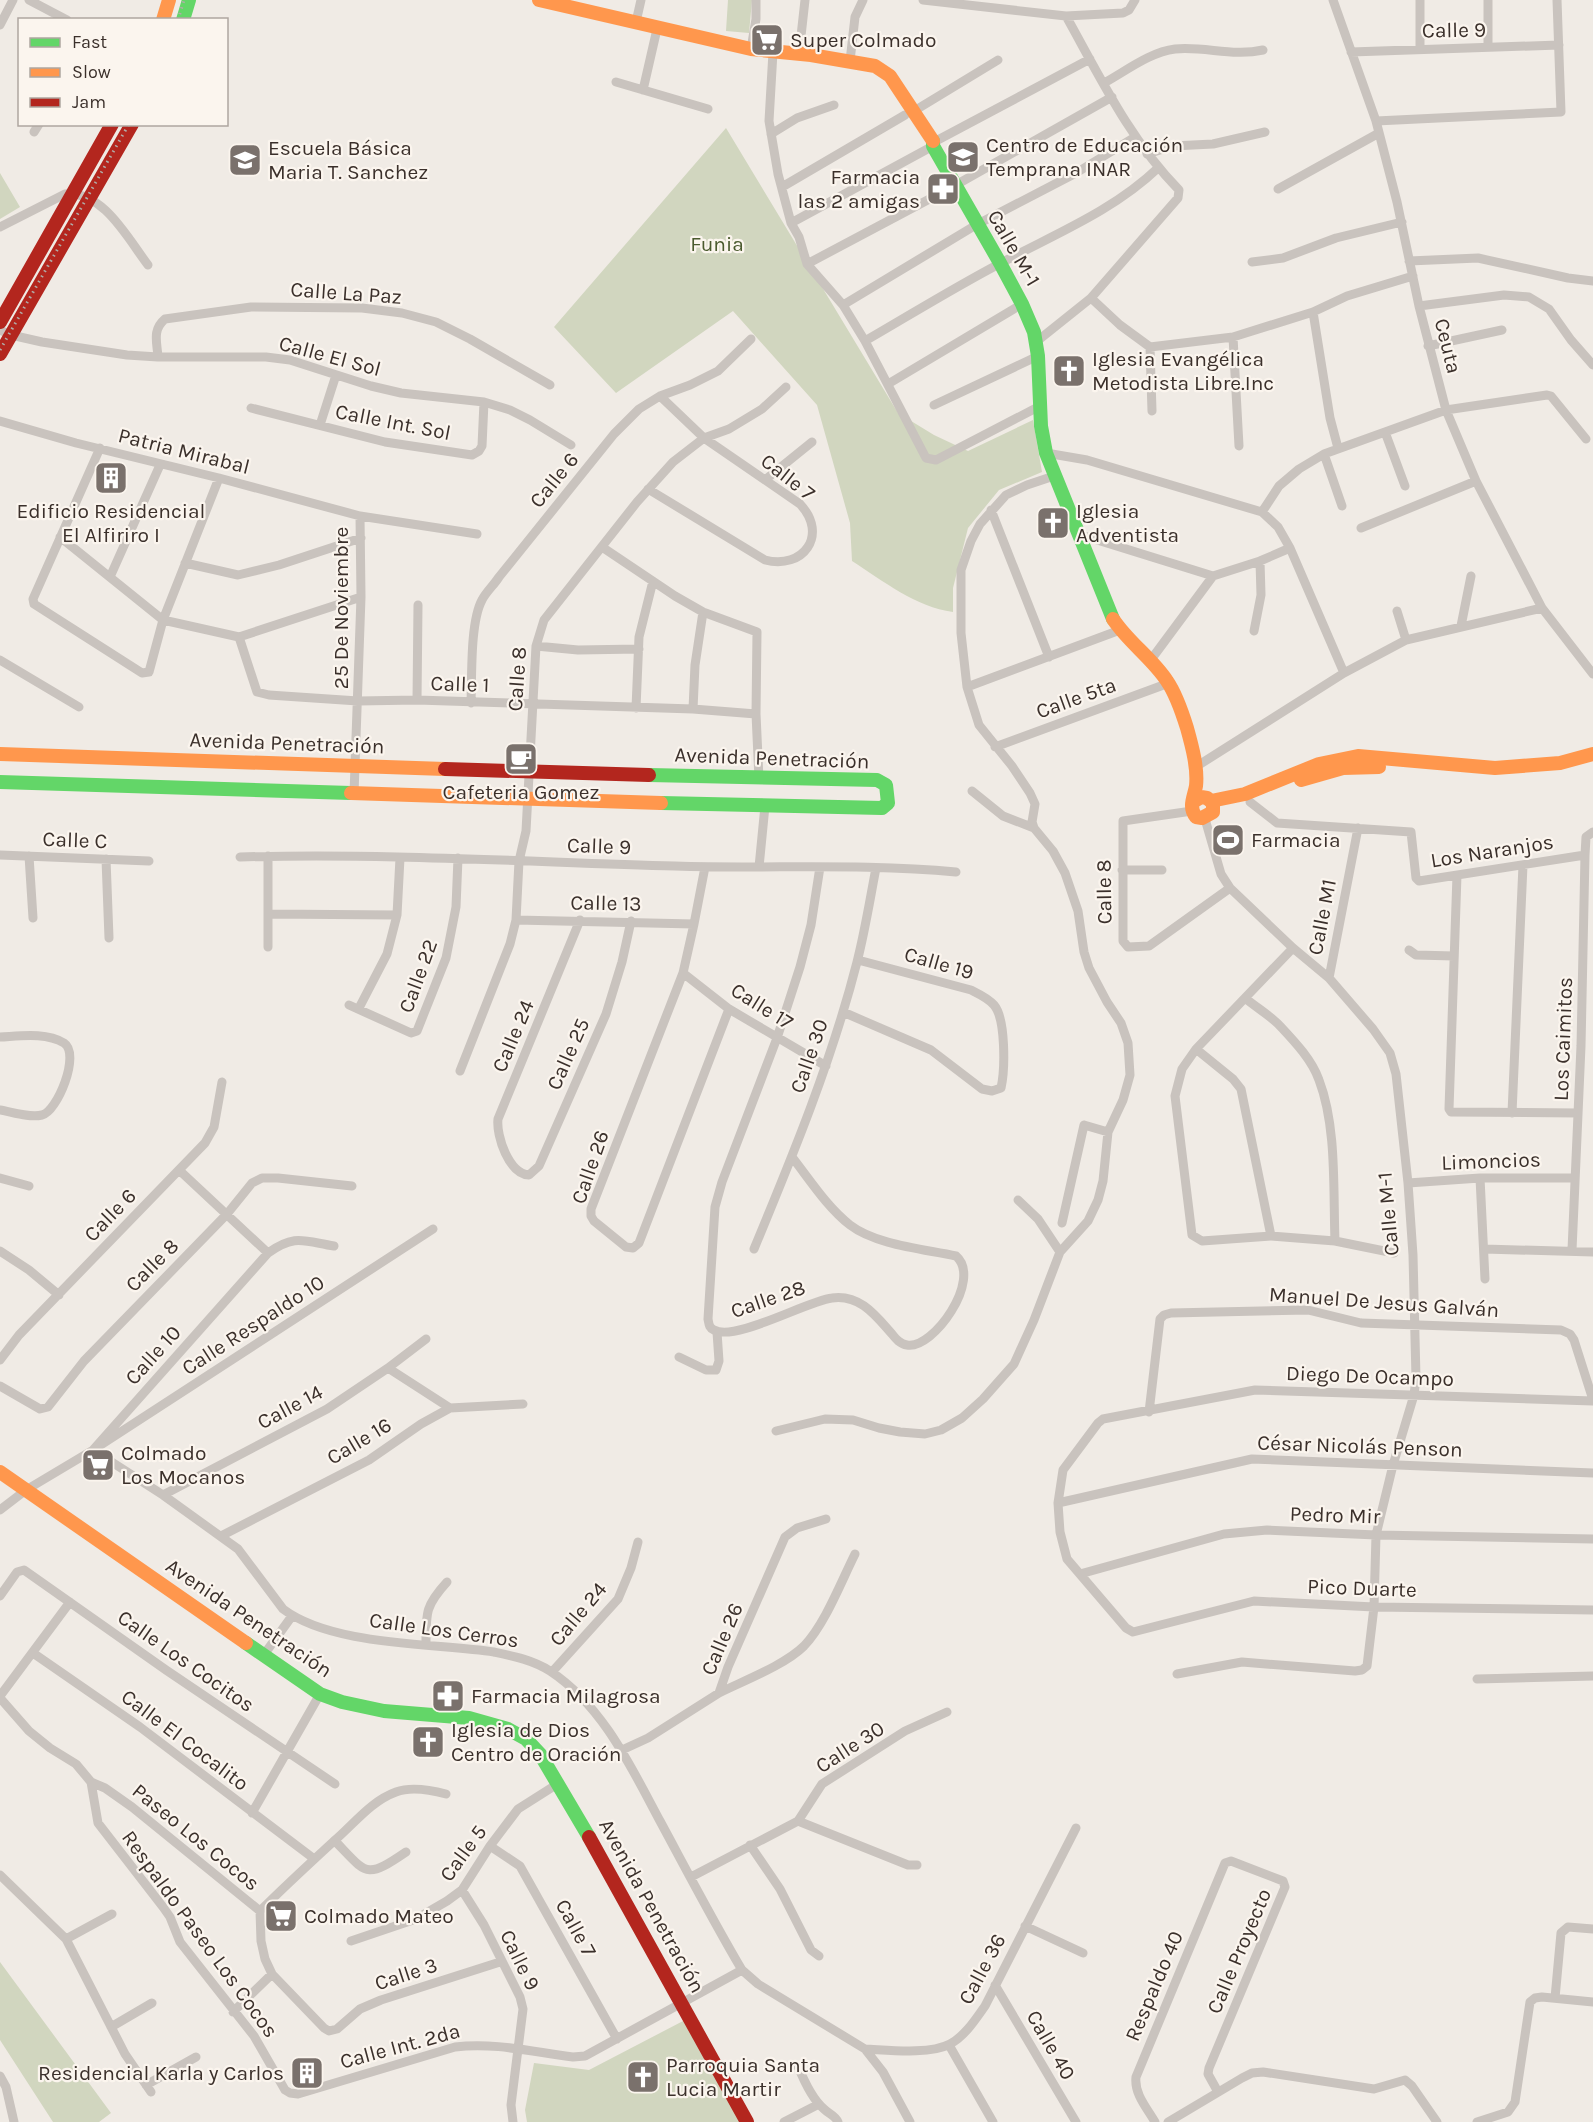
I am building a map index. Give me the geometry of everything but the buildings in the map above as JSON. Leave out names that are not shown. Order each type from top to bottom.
[{"type":"street","points":[[0,26],[13,0]]},
{"type":"street","points":[[29,0],[63,18]]},
{"type":"street","points":[[164,18],[169,0]]},
{"type":"street","points":[[184,18],[189,0]]},
{"type":"street","points":[[636,22],[641,0]]},
{"type":"street","points":[[751,49],[756,19],[756,0]]},
{"type":"street","points":[[799,54],[805,0]]},
{"type":"street","points":[[850,61],[855,17],[863,0]]},
{"type":"street","points":[[923,0],[1066,16],[1123,13],[1129,10],[1135,0]]},
{"type":"street","name":"Ceuta","points":[[1334,0],[1376,121],[1402,222],[1428,346],[1446,410],[1476,481],[1542,608],[1593,674]]},
{"type":"street","points":[[1420,0],[1420,48]]},
{"type":"street","points":[[1488,0],[1488,47]]},
{"type":"street","points":[[1376,121],[1558,113],[1562,110],[1557,0]]},
{"type":"street","name":"Calle M-1","points":[[544,1],[593,6],[657,29],[751,49],[875,66],[890,76],[910,113],[933,144],[954,186],[1022,304],[1037,349],[1040,406],[1046,453],[1113,620],[1169,683],[1188,731],[1196,782],[1193,806]]},
{"type":"street","points":[[934,405],[1037,349],[1091,298],[1178,198],[1179,190],[1158,168],[1135,137],[1066,16]]},
{"type":"street","points":[[643,90],[657,29]]},
{"type":"street","name":"Calle 9","points":[[1351,52],[1559,45]]},
{"type":"street","points":[[1104,83],[1165,51],[1178,49],[1238,54],[1263,50]]},
{"type":"street","points":[[773,52],[769,121],[791,223],[799,237],[807,264],[843,305],[866,341],[925,455],[932,461],[1040,406]]},
{"type":"street","points":[[791,223],[1090,59]]},
{"type":"street","points":[[782,187],[998,60]]},
{"type":"street","points":[[616,82],[708,109]]},
{"type":"street","points":[[807,264],[954,186],[1112,97]]},
{"type":"street","points":[[771,134],[797,118],[834,105]]},
{"type":"street","points":[[0,322],[111,126]]},
{"type":"street","points":[[0,354],[6,332],[90,199],[131,126]]},
{"type":"street","points":[[1147,154],[1173,146],[1213,144],[1265,132]]},
{"type":"street","points":[[1278,189],[1379,133]]},
{"type":"street","points":[[843,305],[976,225],[1076,173],[1135,137]]},
{"type":"street","points":[[866,341],[1000,263],[1117,201],[1140,185],[1158,168]]},
{"type":"street","points":[[0,227],[65,194],[75,193],[103,205],[148,265]]},
{"type":"street","points":[[1252,262],[1283,258],[1336,238],[1402,222]]},
{"type":"street","points":[[1409,261],[1478,258],[1568,278],[1593,281]]},
{"type":"street","points":[[1091,298],[1120,325],[1150,346],[1233,337],[1312,312],[1347,296],[1413,276]]},
{"type":"street","points":[[1419,306],[1504,295],[1529,297],[1549,309],[1571,340],[1593,365]]},
{"type":"street","points":[[888,384],[1022,304]]},
{"type":"street","name":"Calle La Paz","points":[[158,357],[156,332],[158,325],[165,319],[251,307],[362,308],[402,313],[436,322],[550,385]]},
{"type":"street","points":[[1312,312],[1330,418],[1338,448]]},
{"type":"street","points":[[1428,346],[1502,330]]},
{"type":"street","name":"Calle El Sol","points":[[6,332],[42,342],[158,357],[266,357],[290,360],[401,393],[484,402],[510,410],[571,445]]},
{"type":"street","points":[[1233,337],[1239,446]]},
{"type":"street","name":"Calle 6","points":[[471,703],[476,620],[482,600],[614,434],[639,409],[660,396],[718,371],[751,339]]},
{"type":"street","points":[[1150,346],[1152,411]]},
{"type":"street","points":[[320,425],[336,375]]},
{"type":"street","name":"Calle 8","points":[[460,1071],[510,944],[516,920],[519,861],[526,831],[536,646],[544,620],[648,489],[673,462],[704,438],[729,429],[762,409],[786,387]]},
{"type":"street","points":[[1262,512],[1279,486],[1299,469],[1324,454],[1446,410],[1547,394],[1586,439]]},
{"type":"street","name":"Calle 7","points":[[648,489],[759,558],[771,561],[790,560],[801,555],[813,538],[813,526],[807,511],[800,504],[704,438],[660,396]]},
{"type":"street","name":"Calle Int. Sol","points":[[251,408],[385,442],[472,454],[479,451],[482,446],[484,402]]},
{"type":"street","points":[[0,415],[97,447],[34,594],[34,604],[145,673],[149,672],[163,620],[219,478]]},
{"type":"street","name":"Patria Mirabal","points":[[0,421],[76,443],[360,516],[477,534]]},
{"type":"street","points":[[1385,432],[1405,486]]},
{"type":"street","points":[[765,480],[812,442]]},
{"type":"street","points":[[1046,453],[1087,460],[1262,512],[1278,527],[1290,548],[1344,673]]},
{"type":"street","points":[[1324,454],[1342,506]]},
{"type":"street","points":[[111,577],[160,465]]},
{"type":"street","points":[[776,1431],[825,1419],[853,1420],[879,1428],[926,1434],[941,1431],[962,1418],[983,1399],[1014,1364],[1060,1252],[1088,1221],[1098,1200],[1103,1182],[1108,1132],[1123,1100],[1130,1075],[1128,1043],[1121,1023],[1089,968],[1084,952],[1078,911],[1065,873],[1053,851],[1034,828],[1032,822],[1035,804],[1030,793],[979,725],[967,687],[961,633],[961,570],[971,541],[980,524],[1006,495],[1027,484],[1054,476]]},
{"type":"street","points":[[1360,528],[1476,481]]},
{"type":"street","points":[[991,510],[1049,657]]},
{"type":"street","name":"25 De Noviembre","points":[[354,794],[361,597],[360,516]]},
{"type":"street","points":[[1078,534],[1213,576],[1260,561],[1290,548]]},
{"type":"street","points":[[60,537],[163,620],[239,637],[361,597]]},
{"type":"street","points":[[185,563],[238,575],[279,565],[361,538]]},
{"type":"street","points":[[602,547],[703,612],[757,632],[756,714],[759,779]]},
{"type":"street","points":[[1254,631],[1261,595],[1260,561]]},
{"type":"street","points":[[1150,661],[1213,576]]},
{"type":"street","points":[[1461,626],[1471,576]]},
{"type":"street","points":[[636,708],[639,649],[645,608],[653,581]]},
{"type":"street","points":[[417,700],[418,604]]},
{"type":"street","points":[[1194,768],[1344,673],[1406,640],[1542,608]]},
{"type":"street","points":[[1397,611],[1406,640]]},
{"type":"street","points":[[693,709],[695,665],[703,612]]},
{"type":"street","points":[[967,687],[1120,630]]},
{"type":"street","name":"Calle 1","points":[[239,637],[258,693],[358,700],[693,709],[756,714]]},
{"type":"street","points":[[536,646],[578,650],[639,649]]},
{"type":"street","points":[[0,660],[80,707]]},
{"type":"street","name":"Calle 5ta","points":[[995,747],[1169,683]]},
{"type":"street","name":"Avenida Penetración","points":[[0,754],[759,779],[877,780],[886,785],[888,789],[888,803],[882,808],[765,806],[0,782]]},
{"type":"street","points":[[1210,807],[1201,797],[1193,806],[1197,817],[1210,807],[1319,764],[1358,756],[1496,768],[1560,763],[1593,754]]},
{"type":"street","points":[[1210,807],[1250,802],[1305,778],[1354,766],[1495,776],[1534,775],[1593,763]]},
{"type":"street","name":"Calle M-1","points":[[1176,1674],[1242,1662],[1355,1671],[1367,1666],[1374,1608],[1376,1535],[1393,1465],[1414,1395],[1416,1378],[1416,1324],[1408,1183],[1396,1074],[1390,1053],[1373,1029],[1329,978],[1293,948],[1230,888],[1221,874],[1210,807],[1196,782]]},
{"type":"street","points":[[972,791],[1004,816],[1034,828]]},
{"type":"street","points":[[1250,802],[1277,823],[1358,828]]},
{"type":"street","points":[[759,867],[765,806]]},
{"type":"street","name":"Calle 8","points":[[1193,806],[1123,821],[1123,941],[1128,947],[1149,946],[1230,888]]},
{"type":"street","name":"Los Naranjos","points":[[1358,828],[1411,832],[1417,880],[1585,855]]},
{"type":"street","name":"Calle M1","points":[[1329,978],[1358,828]]},
{"type":"street","name":"Los Caimitos","points":[[1572,1251],[1583,972],[1585,855],[1586,837],[1593,832]]},
{"type":"street","name":"Calle C","points":[[0,855],[149,861]]},
{"type":"street","points":[[29,856],[33,918]]},
{"type":"street","points":[[268,856],[268,947]]},
{"type":"street","name":"Calle 9","points":[[240,857],[458,858],[705,867],[913,868],[956,872]]},
{"type":"street","points":[[268,915],[397,915],[399,858]]},
{"type":"street","name":"Calle 22","points":[[397,915],[387,954],[354,1006],[411,1033],[417,1031],[446,958],[456,907],[458,858]]},
{"type":"street","points":[[105,859],[109,938]]},
{"type":"street","points":[[1512,1113],[1523,865]]},
{"type":"street","name":"Calle 26","points":[[705,867],[682,973],[591,1209],[594,1221],[626,1248],[633,1248],[639,1243],[729,1009]]},
{"type":"street","name":"Calle 28","points":[[792,1158],[850,1225],[869,1236],[956,1256],[962,1261],[965,1268],[964,1282],[957,1303],[948,1317],[922,1341],[907,1346],[900,1342],[873,1312],[863,1305],[851,1299],[837,1297],[822,1299],[771,1320],[729,1332],[717,1332],[711,1328],[708,1319],[715,1207],[722,1182],[777,1038],[811,925],[820,867]]},
{"type":"street","name":"Calle 30","points":[[754,1249],[792,1158],[826,1066],[858,960],[876,868]]},
{"type":"street","points":[[1122,870],[1162,870]]},
{"type":"street","points":[[1457,875],[1449,1109],[1454,1113],[1578,1113]]},
{"type":"street","name":"Calle 13","points":[[516,920],[694,924]]},
{"type":"street","name":"Calle 24","points":[[512,1166],[497,1129],[498,1119],[580,920]]},
{"type":"street","name":"Calle 25","points":[[512,1166],[522,1175],[529,1175],[539,1166],[606,1014],[632,921]]},
{"type":"street","points":[[1293,948],[1196,1049],[1182,1069],[1174,1096],[1192,1235],[1202,1241],[1271,1236],[1335,1241],[1394,1253]]},
{"type":"street","points":[[1409,950],[1416,955],[1454,956]]},
{"type":"street","name":"Calle 19","points":[[843,1012],[931,1050],[982,1089],[992,1092],[1001,1088],[1004,1074],[1002,1024],[996,1006],[971,990],[858,960]]},
{"type":"street","points":[[1583,972],[1593,973]]},
{"type":"street","name":"Calle 17","points":[[682,973],[729,1009],[826,1066]]},
{"type":"street","points":[[1245,999],[1279,1025],[1300,1049],[1318,1078],[1327,1107],[1331,1138],[1335,1241]]},
{"type":"street","points":[[0,1037],[38,1036],[65,1043],[72,1056],[53,1108],[48,1113],[34,1115],[0,1110]]},
{"type":"street","points":[[1196,1049],[1233,1079],[1241,1089],[1271,1236]]},
{"type":"street","name":"Calle 6","points":[[0,1360],[19,1335],[205,1143],[214,1126],[222,1082]]},
{"type":"street","points":[[1062,1223],[1084,1125],[1108,1132]]},
{"type":"street","points":[[179,1170],[268,1254]]},
{"type":"street","points":[[0,1178],[28,1186]]},
{"type":"street","name":"Calle 8","points":[[0,1386],[40,1410],[48,1407],[84,1361],[227,1214],[252,1183],[262,1178],[352,1186]]},
{"type":"street","points":[[1480,1178],[1485,1279]]},
{"type":"street","name":"Limoncios","points":[[1408,1183],[1480,1178],[1575,1178]]},
{"type":"street","points":[[1018,1200],[1038,1219],[1060,1252]]},
{"type":"street","name":"Calle Respaldo 10","points":[[93,1450],[433,1230]]},
{"type":"street","name":"Calle 10","points":[[0,1510],[26,1490],[93,1450],[268,1254],[283,1243],[295,1239],[334,1246]]},
{"type":"street","points":[[1484,1249],[1593,1252]]},
{"type":"street","points":[[0,1251],[58,1295]]},
{"type":"street","name":"Manuel De Jesus Galván","points":[[1149,1412],[1160,1319],[1171,1313],[1308,1310],[1361,1323],[1561,1330],[1570,1334],[1574,1340],[1593,1401]]},
{"type":"street","points":[[679,1357],[706,1370],[716,1371],[719,1361],[717,1332]]},
{"type":"street","name":"Calle 14","points":[[164,1495],[327,1409],[426,1339]]},
{"type":"street","points":[[388,1368],[450,1408]]},
{"type":"street","name":"Diego De Ocampo","points":[[1133,1632],[1126,1628],[1067,1559],[1060,1532],[1058,1503],[1063,1470],[1103,1419],[1255,1390],[1593,1401]]},
{"type":"street","name":"Calle 16","points":[[221,1536],[369,1461],[450,1408],[523,1404]]},
{"type":"street","name":"Calle Los Cerros","points":[[93,1450],[164,1495],[238,1549],[283,1609],[292,1616],[316,1627],[346,1635],[494,1652],[517,1657],[552,1672],[586,1702],[621,1750],[742,1970],[758,1984],[865,2049],[882,2072],[910,2122]]},
{"type":"street","name":"César Nicolás Penson","points":[[1058,1503],[1252,1459],[1593,1473]]},
{"type":"street","name":"Avenida Penetración","points":[[0,1472],[320,1694],[364,1708],[470,1718],[502,1727],[527,1740],[559,1783],[747,2122]]},
{"type":"street","name":"Calle 26","points":[[621,1750],[648,1738],[719,1693],[728,1667],[785,1537],[797,1528],[826,1519]]},
{"type":"street","name":"Pedro Mir","points":[[1080,1574],[1224,1534],[1267,1530],[1376,1535],[1593,1539]]},
{"type":"street","name":"Calle 24","points":[[552,1672],[618,1599],[631,1568],[638,1542]]},
{"type":"street","points":[[719,1693],[777,1664],[802,1647],[818,1628],[855,1554]]},
{"type":"street","name":"Calle Los Cocitos","points":[[0,1596],[17,1572],[24,1570],[166,1670],[335,1784]]},
{"type":"street","points":[[426,1645],[426,1616],[433,1597],[447,1582]]},
{"type":"street","name":"Pico Duarte","points":[[1133,1632],[1254,1601],[1374,1608],[1593,1610]]},
{"type":"street","points":[[0,1697],[70,1602]]},
{"type":"street","points":[[263,1656],[292,1616]]},
{"type":"street","name":"Calle El Cocalito","points":[[33,1653],[140,1727],[313,1858]]},
{"type":"street","points":[[1476,1679],[1593,1676]]},
{"type":"street","points":[[252,1813],[320,1694]]},
{"type":"street","name":"Paseo Los Cocos","points":[[0,1697],[29,1731],[50,1748],[76,1764],[91,1782],[105,1788],[132,1807],[260,1911],[261,1941],[265,1959],[272,1974],[329,2031]]},
{"type":"street","name":"Calle 30","points":[[798,1821],[822,1784],[905,1731],[947,1712]]},
{"type":"street","name":"Respaldo Paseo Los Cocos","points":[[91,1782],[98,1824],[163,1907],[170,1917],[180,1942],[254,2037],[285,2090],[298,2094]]},
{"type":"street","name":"Calle 5","points":[[351,1941],[416,1919],[462,1890],[490,1846],[518,1809],[559,1783]]},
{"type":"street","points":[[260,1911],[313,1858],[335,1841],[370,1807],[397,1792],[427,1789],[446,1794]]},
{"type":"street","points":[[691,1877],[798,1821],[908,1865],[917,1865]]},
{"type":"street","name":"Calle 36","points":[[865,2049],[907,2051],[934,2048],[949,2044],[971,2026],[995,1986],[1076,1828]]},
{"type":"street","points":[[335,1841],[362,1869],[374,1870],[387,1865],[406,1852]]},
{"type":"street","points":[[750,1845],[780,1889],[811,1950],[819,1956]]},
{"type":"street","name":"Calle 7","points":[[490,1846],[520,1866],[617,2040]]},
{"type":"street","name":"Calle Proyecto","points":[[1218,2092],[1208,2074],[1209,2068],[1285,1887],[1283,1881],[1231,1861],[1225,1863]]},
{"type":"street","name":"Respaldo 40","points":[[1155,2122],[1138,2094],[1135,2084],[1136,2077],[1225,1863]]},
{"type":"street","points":[[0,1875],[66,1939],[125,2054],[148,2089],[196,2057]]},
{"type":"street","name":"Calle 9","points":[[462,1890],[484,1925],[500,1962],[520,1998],[523,2009],[510,2104],[513,2122]]},
{"type":"street","points":[[66,1939],[112,1914]]},
{"type":"street","points":[[1025,1926],[1083,1953]]},
{"type":"street","points":[[1555,1998],[1561,1933],[1568,1927],[1593,1929]]},
{"type":"street","name":"Calle 3","points":[[329,2031],[337,2029],[360,2009],[381,2000],[500,1962]]},
{"type":"street","name":"Calle Int. 2da","points":[[298,2094],[455,2047],[492,2045],[573,2057],[585,2056],[742,1970]]},
{"type":"street","points":[[233,2012],[272,1974]]},
{"type":"street","name":"Calle 40","points":[[995,1986],[1076,2122]]},
{"type":"street","points":[[1477,2122],[1500,2119],[1515,2102],[1530,2002],[1542,1996],[1593,2002]]},
{"type":"street","points":[[111,2027],[152,2003]]},
{"type":"street","points":[[949,2044],[993,2122]]},
{"type":"street","points":[[798,2066],[803,2079],[819,2104],[837,2118],[838,2122]]},
{"type":"street","points":[[1168,2122],[1251,2073],[1263,2072],[1374,2089],[1405,2080],[1412,2086],[1437,2122]]},
{"type":"street","points":[[0,2076],[6,2087],[14,2122]]},
{"type":"street","points":[[0,2109],[9,2104]]},
{"type":"street","points":[[784,2122],[819,2104]]},
{"type":"green space","points":[[728,0],[752,0],[749,33],[726,31]]},
{"type":"green space","name":"Funia","points":[[726,128],[898,413],[934,435],[968,451],[1033,420],[1042,472],[999,490],[968,528],[953,588],[953,612],[913,599],[852,561],[850,523],[817,405],[733,311],[616,393],[554,327]]},
{"type":"green space","points":[[0,173],[20,207],[0,219]]},
{"type":"green space","points":[[0,1962],[111,2113],[99,2122],[53,2122],[0,2040]]},
{"type":"green space","points":[[685,2020],[743,2122],[527,2122],[525,2110],[534,2063],[589,2070]]},
{"type":"railway","points":[[179,18],[184,0]]},
{"type":"railway","points":[[0,350],[128,126]]},
{"type":"traffic: fast","points":[[184,18],[189,0]]},
{"type":"traffic: fast","points":[[933,141],[933,146],[1022,304],[1034,332],[1038,356],[1041,426],[1046,453],[1113,619]]},
{"type":"traffic: fast","points":[[649,775],[877,780],[886,785],[888,803],[882,808],[661,803]]},
{"type":"traffic: fast","points":[[0,782],[351,793]]},
{"type":"traffic: fast","points":[[246,1643],[320,1694],[342,1702],[384,1711],[469,1718],[508,1729],[526,1739],[540,1754],[589,1837]]},
{"type":"traffic: slow","points":[[164,18],[169,0]]},
{"type":"traffic: slow","points":[[539,0],[751,49],[811,55],[875,66],[890,76],[933,141]]},
{"type":"traffic: slow","points":[[1113,619],[1161,673],[1176,697],[1193,750],[1196,786],[1192,802],[1192,809],[1196,817],[1202,818],[1213,812],[1213,803],[1207,798],[1201,797],[1193,802]]},
{"type":"traffic: slow","points":[[0,754],[445,769]]},
{"type":"traffic: slow","points":[[1211,801],[1245,794],[1319,764],[1358,756],[1495,768],[1560,763],[1593,754]]},
{"type":"traffic: slow","points":[[1301,780],[1343,768],[1379,767]]},
{"type":"traffic: slow","points":[[351,793],[661,803]]},
{"type":"traffic: slow","points":[[0,1472],[246,1643]]},
{"type":"traffic: jam","points":[[0,322],[111,126]]},
{"type":"traffic: jam","points":[[0,354],[131,126]]},
{"type":"traffic: jam","points":[[445,769],[649,775]]},
{"type":"traffic: jam","points":[[589,1837],[747,2122]]},
{"type":"place","name":"Super Colmado","points":[[767,40]]},
{"type":"place","name":"Centro de Educación Temprana INAR","points":[[963,157]]},
{"type":"place","name":"Escuela Básica Maria T. Sanchez","points":[[245,160]]},
{"type":"place","name":"Farmacia las 2 amigas","points":[[943,189]]},
{"type":"place","name":"Iglesia Evangélica Metodista Libre.Inc","points":[[1069,371]]},
{"type":"place","name":"Edificio Residencial El Alfiriro I","points":[[111,478]]},
{"type":"place","name":"Iglesia Adventista","points":[[1053,523]]},
{"type":"place","name":"Cafeteria Gomez","points":[[521,759]]},
{"type":"place","name":"Farmacia","points":[[1228,840]]},
{"type":"place","name":"Colmado Los Mocanos","points":[[98,1465]]},
{"type":"place","name":"Farmacia Milagrosa","points":[[448,1696]]},
{"type":"place","name":"Iglesia de Dios Centro de Oración","points":[[428,1742]]},
{"type":"place","name":"Colmado Mateo","points":[[281,1916]]},
{"type":"place","name":"Residencial Karla y Carlos","points":[[307,2073]]},
{"type":"place","name":"Parroquia Santa Lucia Martir","points":[[643,2077]]}]
